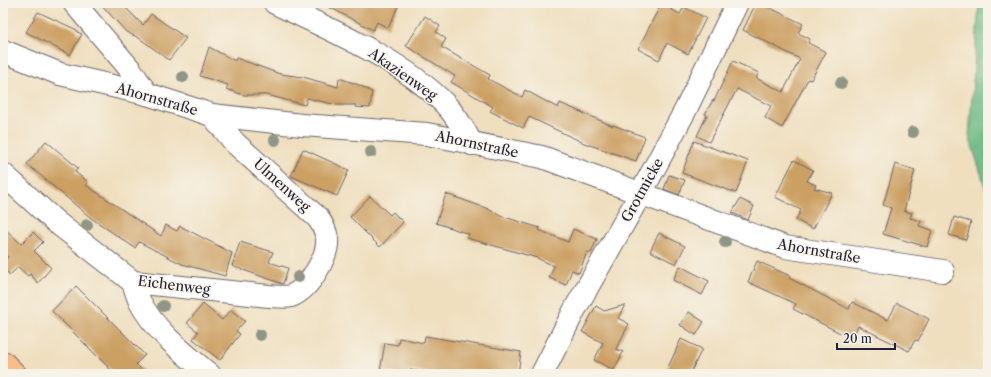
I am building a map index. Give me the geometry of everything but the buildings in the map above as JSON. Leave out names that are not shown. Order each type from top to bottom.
[{"type":"main road","points":[[3,362],[15,374]]},
{"type":"street","points":[[74,3],[130,69],[147,94]]},
{"type":"street","name":"Akazienweg","points":[[275,3],[378,54],[413,78],[444,103],[461,125],[472,144]]},
{"type":"street","name":"Grotmicke","points":[[542,374],[575,309],[641,193],[686,109],[737,3]]},
{"type":"street","name":"Ahornstraße","points":[[3,51],[60,74],[147,94],[212,115],[302,125],[428,134],[542,157],[785,248],[943,271]]},
{"type":"street","name":"Ulmenweg","points":[[212,115],[235,143],[318,218],[325,229],[327,239],[320,265]]},
{"type":"street","name":"Eichenweg","points":[[3,174],[56,222],[133,282],[269,296],[290,296],[306,286],[320,265]]},
{"type":"street","points":[[133,282],[141,302],[155,323],[189,357],[209,374]]},
{"type":"green space","points":[[979,3],[988,3],[988,196],[969,136]]}]
